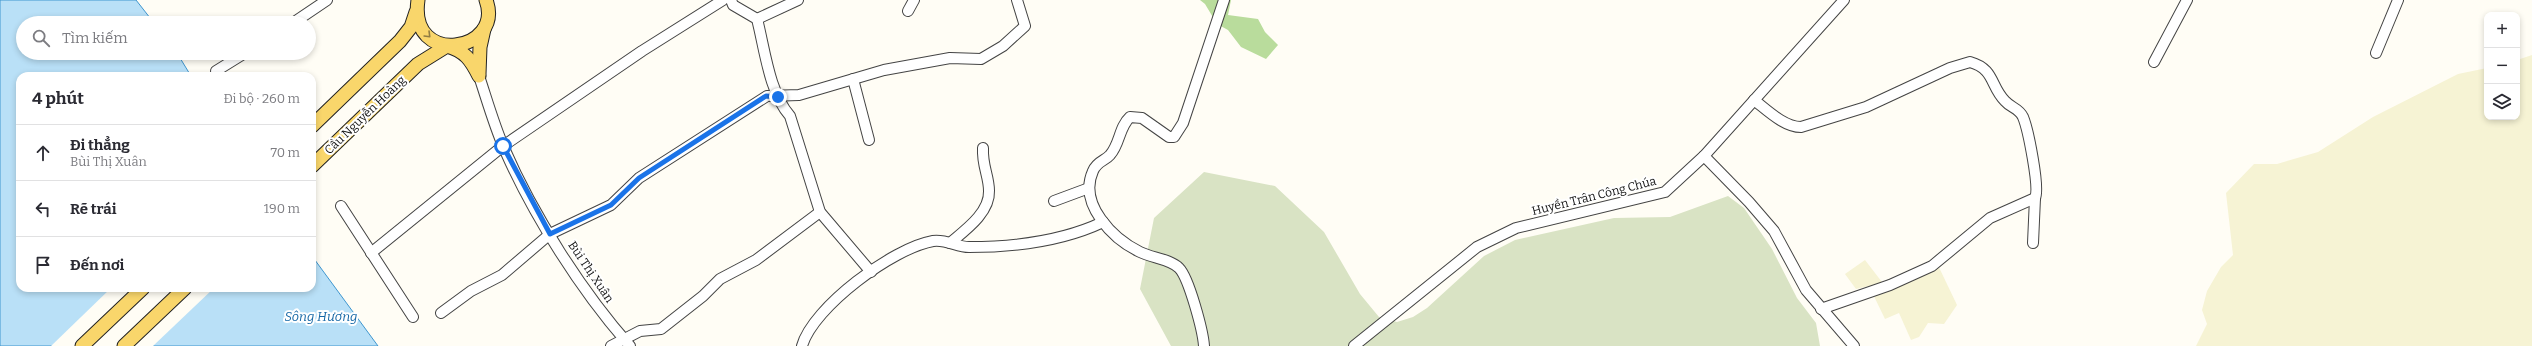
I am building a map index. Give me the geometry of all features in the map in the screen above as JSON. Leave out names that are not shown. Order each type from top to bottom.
[{"type":"main road","points":[[479,76],[480,47],[486,20],[486,0]]},
{"type":"main road","points":[[447,46],[458,46],[469,42],[478,35],[495,0]]},
{"type":"main road","points":[[417,3],[419,24],[426,35],[435,42],[458,50],[470,59],[479,76]]},
{"type":"main road","points":[[316,118],[400,41],[411,27],[417,3]]},
{"type":"main road","name":"Cầu Nguyễn Hoàng","points":[[316,172],[333,151],[418,64],[447,46]]},
{"type":"main road","name":"Cầu Nguyễn Hoàng","points":[[316,163],[333,151]]},
{"type":"main road","points":[[71,346],[127,292]]},
{"type":"main road","points":[[82,346],[138,292]]},
{"type":"main road","points":[[124,346],[181,292]]},
{"type":"main road","points":[[136,346],[192,292]]},
{"type":"street","points":[[303,16],[327,0]]},
{"type":"street","points":[[371,253],[503,146],[642,51],[723,0]]},
{"type":"street","points":[[731,0],[733,5],[757,20],[778,97],[782,108],[790,116],[820,212],[871,272]]},
{"type":"street","points":[[757,20],[798,0]]},
{"type":"street","points":[[908,11],[914,0]]},
{"type":"street","points":[[441,313],[471,291],[502,275],[550,234],[611,205],[639,178],[766,96],[778,97],[799,95],[884,70],[950,58],[976,60],[985,58],[1026,26],[1017,0]]},
{"type":"street","points":[[1204,346],[1201,326],[1180,269],[1126,244],[1113,235],[1103,222],[1094,206],[1089,188],[1095,166],[1111,154],[1124,125],[1130,117],[1142,118],[1169,137],[1176,135],[1183,123],[1224,0]]},
{"type":"street","name":"Huyền Trân Công Chúa","points":[[1354,346],[1477,247],[1516,228],[1666,192],[1704,156],[1844,0]]},
{"type":"street","points":[[2154,62],[2187,0]]},
{"type":"street","points":[[2376,53],[2398,0]]},
{"type":"street","points":[[216,71],[234,60]]},
{"type":"street","points":[[1754,100],[1786,123],[1794,127],[1801,127],[1866,107],[1963,63],[1970,62],[1978,64],[1990,74],[2006,103],[2020,110],[2023,117],[2031,148],[2037,186],[2035,198],[2034,243]]},
{"type":"street","name":"Bùi Thị Xuân","points":[[479,76],[503,146],[550,234],[596,305],[630,346]]},
{"type":"street","points":[[853,79],[869,140]]},
{"type":"street","points":[[950,243],[974,223],[987,201],[989,190],[982,162],[983,148]]},
{"type":"street","points":[[1704,156],[1750,202],[1774,231],[1806,290],[1854,346]]},
{"type":"street","points":[[1054,201],[1089,188]]},
{"type":"street","points":[[1821,309],[1890,285],[1932,266],[1990,218],[2035,198]]},
{"type":"street","points":[[341,206],[413,317]]},
{"type":"street","points":[[611,346],[623,338],[640,330],[661,329],[703,296],[720,279],[756,260],[820,212]]},
{"type":"street","points":[[802,346],[809,329],[824,309],[889,258],[926,243],[942,240],[967,247],[1014,244],[1067,235],[1103,222]]},
{"type":"shaded area","points":[[2532,55],[2532,346],[2196,346],[2207,324],[2202,310],[2207,291],[2221,267],[2233,255],[2226,193],[2254,164],[2277,164],[2318,152],[2373,117],[2458,74],[2484,69],[2484,120],[2520,120],[2520,59]]},
{"type":"shaded area","points":[[1935,259],[1957,305],[1944,324],[1928,323],[1919,337],[1911,340],[1899,313],[1885,319],[1869,286],[1856,289],[1845,274],[1865,260],[1885,286]]},
{"type":"green space","points":[[1200,0],[1231,0],[1228,15],[1258,19],[1265,32],[1278,45],[1266,59],[1241,47],[1228,30],[1217,24],[1205,4]]},
{"type":"green space","points":[[1204,172],[1275,186],[1324,232],[1360,294],[1379,317],[1397,322],[1413,317],[1427,308],[1484,256],[1515,240],[1614,218],[1670,217],[1728,196],[1744,208],[1772,249],[1797,298],[1816,323],[1820,346],[1171,346],[1140,289],[1154,218]]},
{"type":"water","name":"Sông Hương","points":[[0,0],[136,0],[149,16],[16,16],[16,60],[181,60],[189,72],[16,72],[16,292],[316,292],[316,261],[378,346],[0,346]]},
{"type":"pier","points":[[107,292],[210,292],[153,346],[51,346]]},
{"type":"route","points":[[503,146],[511,165],[550,234],[611,205],[639,178],[766,96],[778,97]]}]
